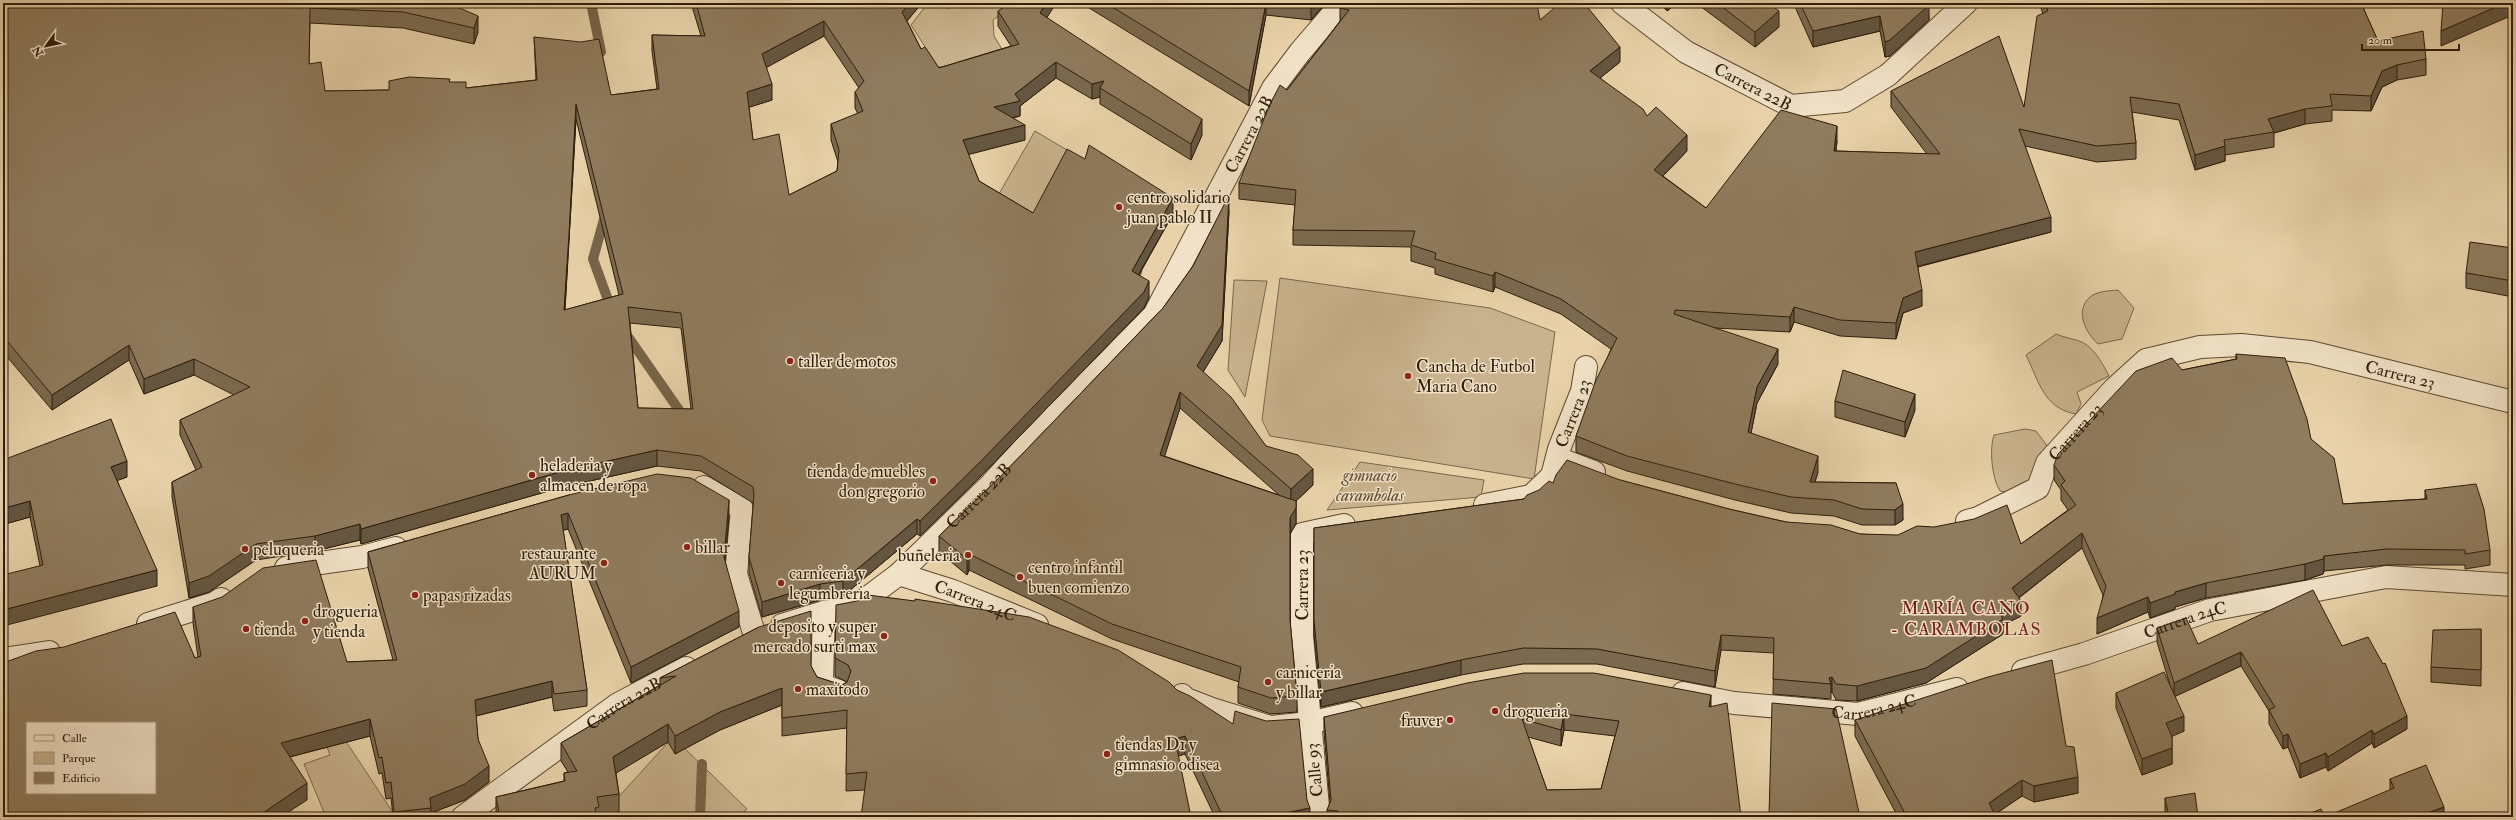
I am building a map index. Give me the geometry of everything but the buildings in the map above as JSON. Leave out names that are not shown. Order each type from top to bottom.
[{"type":"street","name":"Carrera 22B","points":[[734,644],[754,633],[824,612],[855,607],[899,574],[992,483],[1032,439],[1154,315],[1273,88],[1300,52],[1342,3]]},
{"type":"street","name":"Carrera 22B","points":[[1622,3],[1686,52],[1791,106],[1845,100],[1864,90],[1888,75],[1966,3]]},
{"type":"street","name":"Carrera 23","points":[[1945,527],[1978,518],[2038,488],[2047,463],[2114,389],[2146,360],[2200,347],[2241,345],[2310,352],[2513,402]]},
{"type":"street","name":"Carrera 23","points":[[1468,508],[1531,496],[1552,476],[1557,458],[1582,391],[1586,367]]},
{"type":"street","name":"Carrera 23","points":[[1557,458],[1616,480]]},
{"type":"street","points":[[687,481],[695,482],[742,509],[736,574],[754,633]]},
{"type":"street","name":"Carrera 23","points":[[1309,723],[1302,636],[1302,534],[1317,530],[1366,523]]},
{"type":"street","points":[[265,571],[362,557],[415,542]]},
{"type":"street","name":"Carrera 24C","points":[[899,574],[953,592],[1053,631]]},
{"type":"street","name":"Carrera 24C","points":[[2002,677],[2084,654],[2210,610],[2386,576],[2513,585]]},
{"type":"street","points":[[126,631],[215,603],[240,585]]},
{"type":"street","points":[[824,612],[822,679],[825,686],[839,691]]},
{"type":"street","points":[[3,659],[68,648]]},
{"type":"street","name":"Carrera 22B","points":[[463,817],[618,704],[707,658]]},
{"type":"street","points":[[1168,682],[1186,699],[1270,727],[1309,723],[1375,708]]},
{"type":"street","name":"Carrera 24C","points":[[1665,690],[1734,703],[1858,714],[1980,683]]},
{"type":"street","name":"Calle 93","points":[[1309,723],[1319,817]]},
{"type":"green space","points":[[928,3],[938,3],[948,9],[954,3],[1017,3],[993,20],[994,36],[1011,64],[938,67],[911,25]]},
{"type":"green space","points":[[1035,131],[1082,159],[1060,227],[1142,271],[1137,286],[996,199]]},
{"type":"green space","name":"Cancha de Futbol Maria Cano","points":[[1280,278],[1490,308],[1555,332],[1534,479],[1270,436],[1262,420]]},
{"type":"green space","points":[[1234,280],[1267,281],[1245,397],[1228,370]]},
{"type":"green space","points":[[2118,290],[2134,308],[2122,339],[2098,344],[2089,334],[2084,322],[2082,315],[2085,303],[2093,295]]},
{"type":"green space","points":[[2056,334],[2087,345],[2096,355],[2109,376],[2077,392],[2081,404],[2076,414],[2065,411],[2049,400],[2039,384],[2026,355]]},
{"type":"green space","points":[[2025,429],[2036,431],[2048,447],[2033,478],[2006,492],[2000,491],[1997,486],[1992,464],[1992,441],[1994,435]]},
{"type":"green space","name":"gimnacio carambolas","points":[[1360,462],[1484,480],[1481,497],[1327,510]]},
{"type":"green space","points":[[298,669],[396,817],[326,817],[304,764],[330,755]]},
{"type":"green space","points":[[673,737],[747,809],[738,817],[604,817],[604,813]]},
{"type":"waterway","points":[[591,3],[601,52]]},
{"type":"waterway","points":[[606,212],[593,259],[612,311]]},
{"type":"waterway","points":[[624,331],[686,420]]},
{"type":"waterway","points":[[700,817],[702,764]]},
{"type":"place","name":"centro solidario juan pablo II","points":[[1119,207]]},
{"type":"place","name":"taller de motos","points":[[790,361]]},
{"type":"place","name":"Cancha de Futbol Maria Cano","points":[[1408,376]]},
{"type":"place","name":"heladeria y almacen de ropa","points":[[532,475]]},
{"type":"place","name":"tienda de muebles don gregorio","points":[[933,481]]},
{"type":"place","name":"billar","points":[[687,547]]},
{"type":"place","name":"peluqueria","points":[[245,549]]},
{"type":"place","name":"buñeleria","points":[[968,555]]},
{"type":"place","name":"restaurante AURUM","points":[[604,563]]},
{"type":"place","name":"centro infantil buen comienzo","points":[[1020,577]]},
{"type":"place","name":"carniceria y legumbreria","points":[[781,583]]},
{"type":"place","name":"papas rizadas","points":[[415,595]]},
{"type":"place","name":"drogueria y tienda","points":[[305,621]]},
{"type":"place","name":"tienda","points":[[246,629]]},
{"type":"place","name":"deposito y super mercado surti max","points":[[884,636]]},
{"type":"place","name":"carniceria y billar","points":[[1268,682]]},
{"type":"place","name":"maxitodo","points":[[798,689]]},
{"type":"place","name":"drogueria","points":[[1495,711]]},
{"type":"place","name":"fruver","points":[[1450,720]]},
{"type":"place","name":"tiendas D1 y gimnasio odisea","points":[[1107,754]]},
{"type":"district","name":"MARÍA CANO - CARAMBOLAS","points":[[1966,618]]}]
